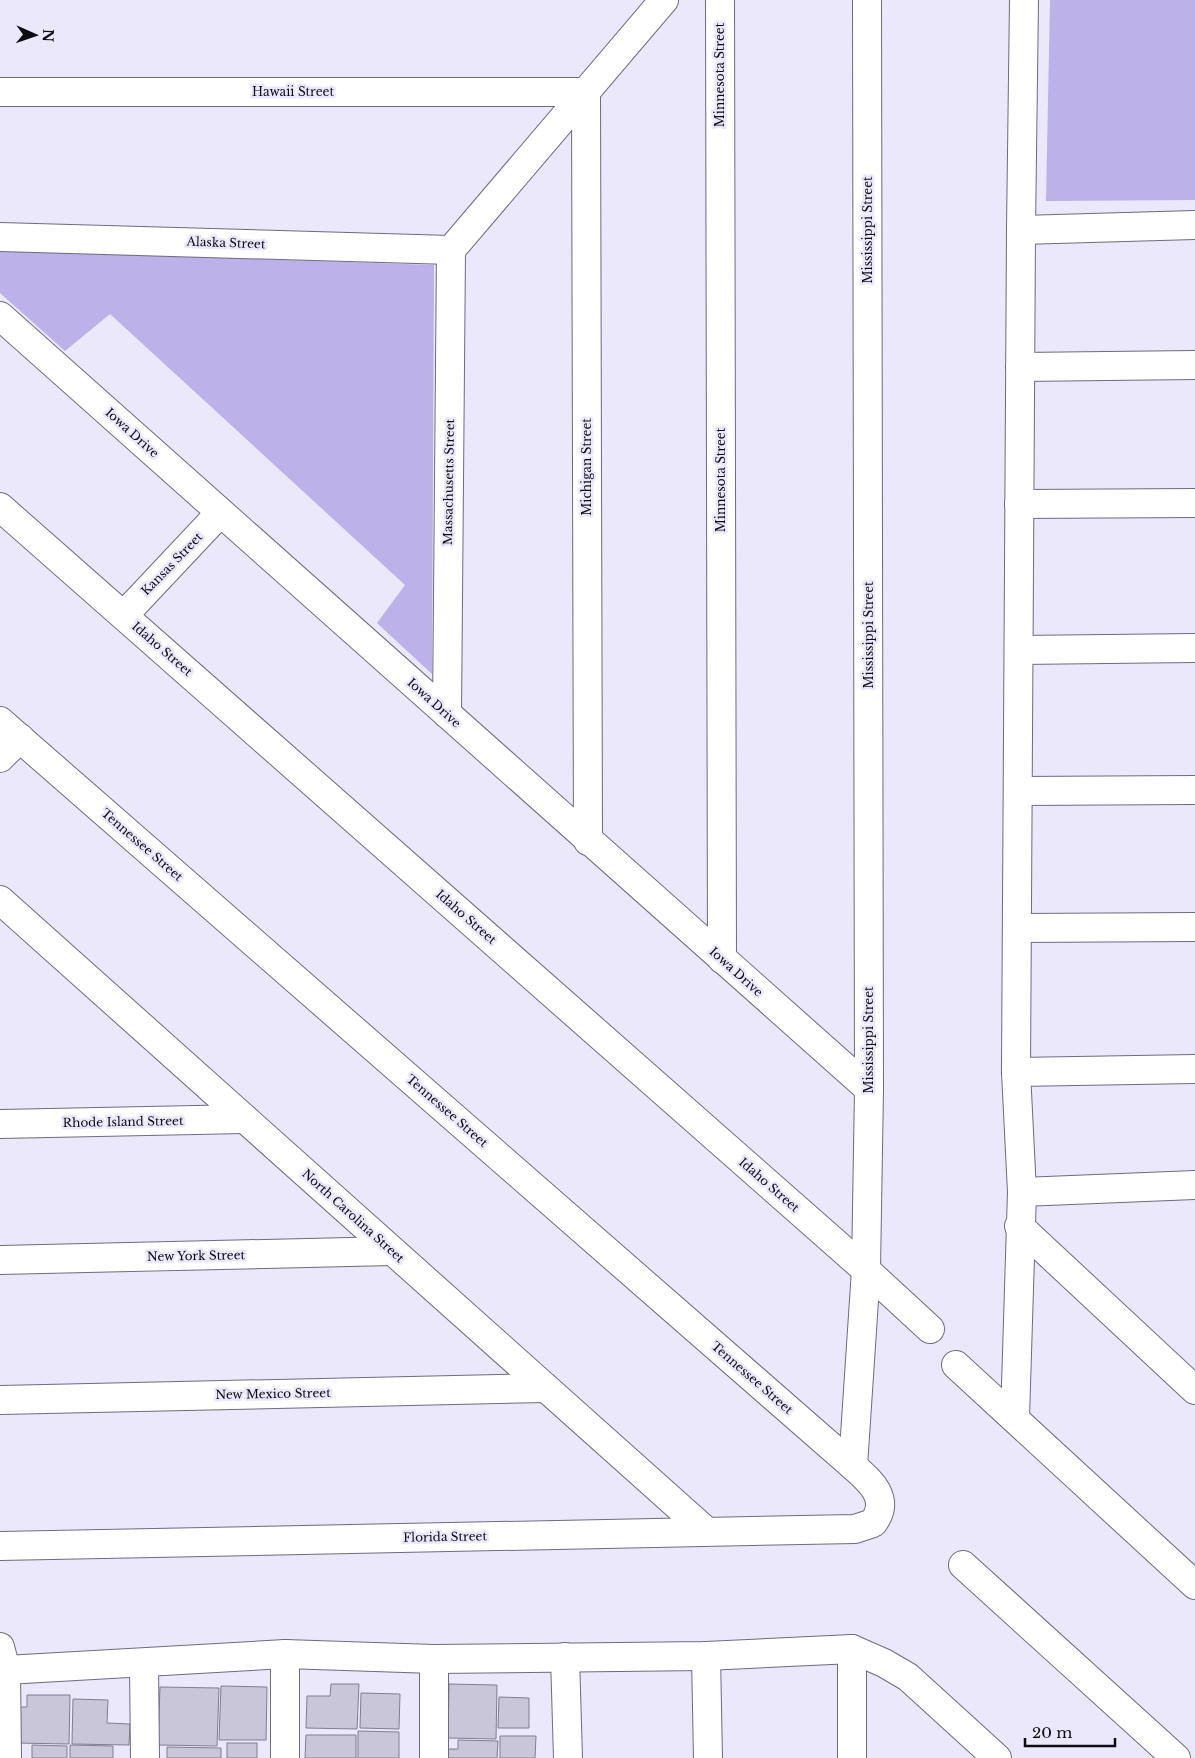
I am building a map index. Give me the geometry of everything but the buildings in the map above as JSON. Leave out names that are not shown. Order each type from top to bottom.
[{"type":"street","points":[[451,250],[664,0]]},
{"type":"street","name":"Minnesota Street","points":[[720,0],[722,959]]},
{"type":"street","name":"Mississippi Street","points":[[853,1466],[866,1270],[869,1089],[867,0]]},
{"type":"street","points":[[1015,1418],[1019,1226],[1022,1192],[1016,1072],[1024,0]]},
{"type":"street","name":"Hawaii Street","points":[[0,92],[586,92]]},
{"type":"street","name":"Michigan Street","points":[[586,92],[588,841]]},
{"type":"street","points":[[1021,230],[1195,225]]},
{"type":"street","name":"Alaska Street","points":[[0,237],[451,250]]},
{"type":"street","name":"Massachusetts Street","points":[[447,714],[451,250]]},
{"type":"street","name":"Iowa Drive","points":[[0,316],[869,1089]]},
{"type":"street","points":[[1020,367],[1195,365]]},
{"type":"street","points":[[1019,504],[1195,503]]},
{"type":"street","name":"Idaho Street","points":[[0,507],[124,614],[866,1270],[930,1329]]},
{"type":"street","name":"Kansas Street","points":[[124,614],[220,513]]},
{"type":"street","points":[[1019,650],[1195,648]]},
{"type":"street","points":[[0,758],[10,729]]},
{"type":"street","name":"Tennessee Street","points":[[10,729],[853,1466],[877,1490],[880,1509]]},
{"type":"street","points":[[1018,791],[1195,790]]},
{"type":"street","name":"North Carolina Street","points":[[0,900],[706,1531]]},
{"type":"street","points":[[1018,928],[1195,927]]},
{"type":"street","points":[[1016,1072],[1195,1069]]},
{"type":"street","name":"Rhode Island Street","points":[[0,1124],[245,1120]]},
{"type":"street","points":[[1022,1192],[1195,1185]]},
{"type":"street","points":[[1019,1226],[1195,1390]]},
{"type":"street","name":"New York Street","points":[[0,1260],[392,1251]]},
{"type":"street","points":[[956,1365],[1195,1585]]},
{"type":"street","name":"New Mexico Street","points":[[0,1400],[546,1388]]},
{"type":"street","name":"Florida Street","points":[[0,1546],[855,1528],[873,1523],[880,1509]]},
{"type":"street","points":[[963,1565],[1176,1758]]},
{"type":"street","points":[[852,1649],[852,1758]]},
{"type":"street","points":[[8,1758],[3,1658],[144,1663],[285,1654],[434,1659],[706,1656],[852,1649],[884,1663],[908,1677],[997,1758]]},
{"type":"street","points":[[285,1654],[286,1758]]},
{"type":"street","points":[[706,1656],[708,1758]]},
{"type":"street","points":[[565,1657],[568,1758]]},
{"type":"street","points":[[434,1659],[434,1758]]},
{"type":"street","points":[[144,1663],[144,1758]]},
{"type":"shaded area","points":[[1050,0],[1195,0],[1195,200],[1046,201]]},
{"type":"shaded area","points":[[0,250],[434,265],[432,674],[377,623],[405,585],[110,314],[65,351],[0,293]]}]
